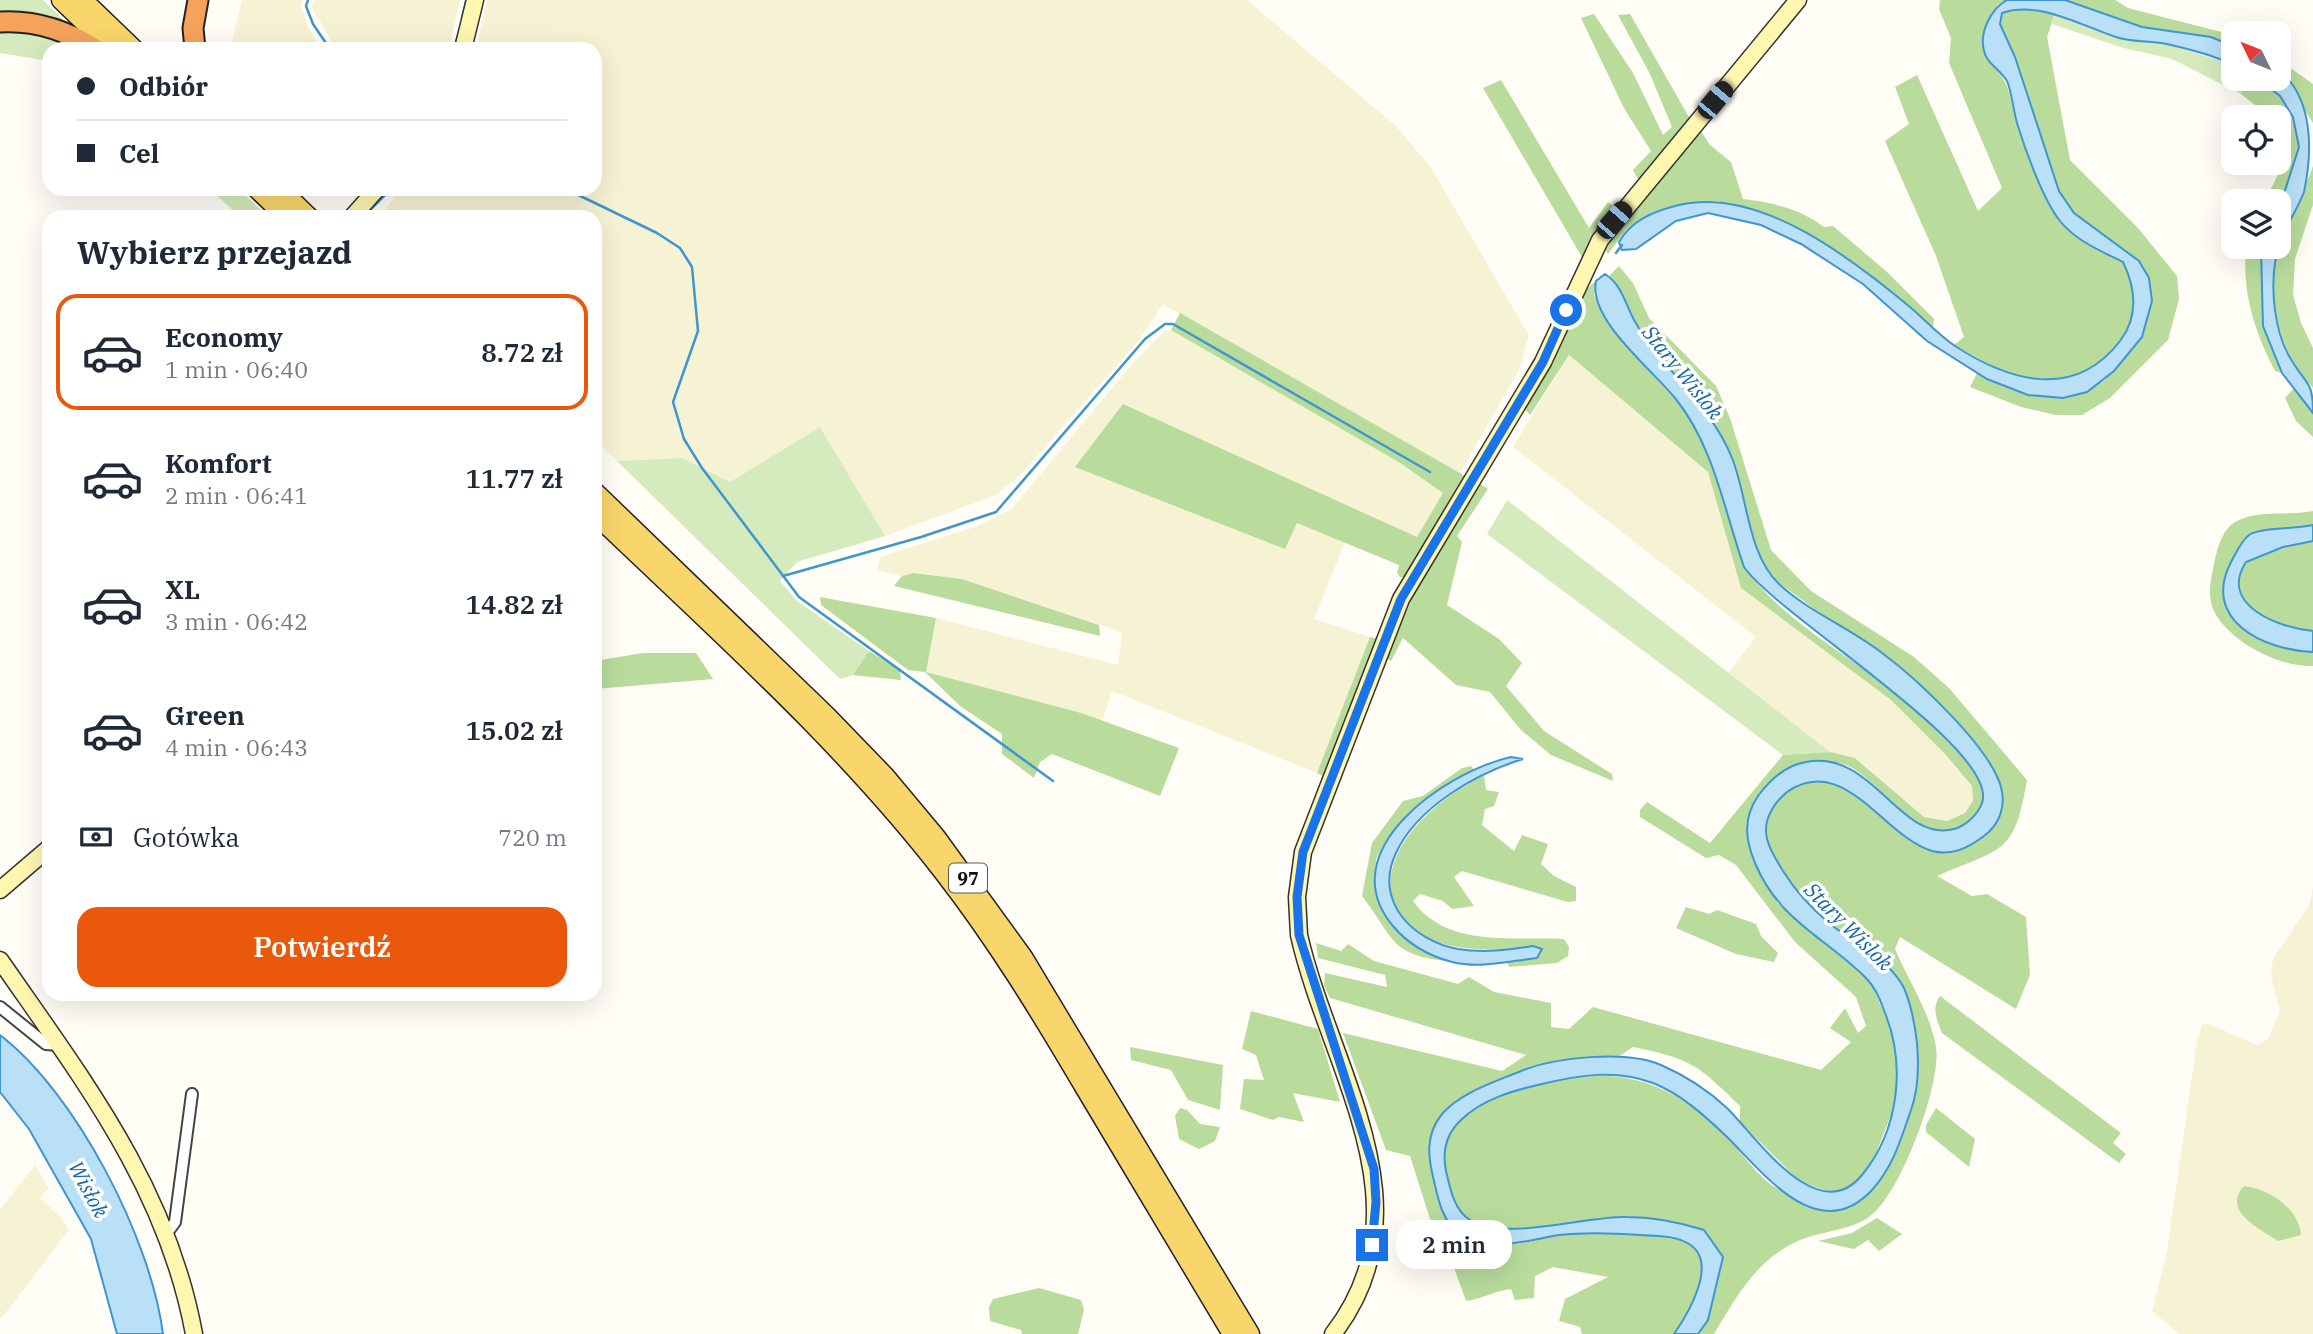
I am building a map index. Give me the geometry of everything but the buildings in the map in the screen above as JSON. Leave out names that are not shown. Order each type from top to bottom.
[{"type":"highway","points":[[194,42],[193,28],[198,0]]},
{"type":"highway","points":[[0,22],[31,23],[57,29],[82,42]]},
{"type":"main road","points":[[61,0],[105,42]]},
{"type":"main road","points":[[83,0],[127,42]]},
{"type":"main road","points":[[264,196],[279,210]]},
{"type":"main road","points":[[286,196],[302,210]]},
{"type":"main road","name":"97","points":[[602,499],[827,716],[885,776],[936,837],[1023,957],[1250,1334]]},
{"type":"main road","name":"97","points":[[602,520],[816,727],[877,791],[945,874],[1024,988],[1232,1334]]},
{"type":"street","points":[[465,42],[475,0]]},
{"type":"street","points":[[1333,1334],[1355,1300],[1365,1275],[1375,1231],[1376,1202],[1374,1169],[1364,1132],[1299,935],[1296,915],[1299,873],[1310,830],[1401,599],[1543,362],[1600,240],[1798,0]]},
{"type":"street","points":[[358,210],[371,196]]},
{"type":"street","points":[[0,890],[42,854]]},
{"type":"street","points":[[0,960],[59,1045],[140,1171],[166,1233],[194,1334]]},
{"type":"street","points":[[0,1007],[46,1045],[59,1045]]},
{"type":"street","points":[[166,1233],[175,1222],[192,1094]]},
{"type":"shaded area","points":[[242,0],[303,0],[301,6],[317,42],[232,42]]},
{"type":"shaded area","points":[[316,0],[460,0],[451,42],[331,42],[311,6]]},
{"type":"shaded area","points":[[487,0],[1247,0],[1396,126],[1431,168],[1529,335],[1520,368],[1460,473],[1163,304],[1139,340],[1022,473],[996,495],[885,536],[820,428],[730,482],[682,458],[617,461],[602,446],[602,210],[385,210],[395,196],[602,196],[602,42],[478,42]]},
{"type":"shaded area","points":[[1171,330],[1400,463],[1444,493],[1416,538],[1123,404],[1285,548],[1297,522],[1345,542],[1314,619],[1370,637],[1317,773],[1112,691],[1102,721],[925,672],[936,618],[1118,665],[1122,632],[962,579],[914,573],[902,576],[877,570],[880,557],[972,528],[1011,510],[1129,368],[1164,331]]},
{"type":"shaded area","points":[[1569,355],[1708,472],[1741,588],[1891,700],[1946,755],[1972,786],[1973,799],[1965,813],[1947,821],[1924,817],[1857,759],[1830,752],[1728,673],[1756,637],[1513,447]]},
{"type":"shaded area","points":[[2313,887],[2313,1334],[2179,1334],[2152,1311],[2167,1252],[2197,1041],[2202,1025],[2209,1024],[2257,1045],[2268,1039],[2280,1011],[2271,976],[2273,959],[2309,905]]},
{"type":"shaded area","points":[[35,1165],[49,1188],[40,1198],[69,1230],[0,1320],[0,1210]]},
{"type":"green space","points":[[0,0],[43,0],[77,33],[0,18]]},
{"type":"green space","points":[[1940,0],[2007,0],[1997,5],[1992,65],[2007,87],[2018,127],[2043,190],[2053,210],[2069,230],[2090,245],[2122,261],[2134,282],[2136,302],[2131,322],[2120,340],[2104,357],[2067,379],[2047,382],[2023,378],[1999,369],[1954,345],[1964,337],[1936,256],[1885,141],[1909,124],[1895,87],[1917,75],[1978,211],[2002,188],[1949,63],[1951,38],[1939,9]]},
{"type":"green space","points":[[2065,0],[2115,0],[2128,8],[2221,32],[2221,41],[2211,37],[2142,27]]},
{"type":"green space","points":[[2015,7],[2055,13],[2047,37],[2070,160],[2138,228],[2177,276],[2179,299],[2168,340],[2110,398],[2082,415],[2056,415],[2021,407],[1970,387],[1977,373],[2028,395],[2104,381],[2142,337],[2152,301],[2149,278],[2139,261],[2074,213],[2059,191],[2015,57],[1999,24],[2002,13]]},
{"type":"green space","points":[[2055,13],[2078,19],[2119,38],[2166,44],[2221,61],[2221,84],[2172,59],[2120,47],[2052,24]]},
{"type":"green space","points":[[1594,14],[1633,73],[1663,135],[1672,127],[1650,74],[1618,15],[1630,14],[1690,119],[1640,183],[1633,170],[1651,151],[1624,108],[1581,18]]},
{"type":"green space","points":[[21,30],[65,42],[42,42],[42,60],[0,53],[0,31]]},
{"type":"green space","points":[[2291,68],[2313,84],[2313,123],[2291,89]]},
{"type":"green space","points":[[1501,80],[1589,228],[1608,202],[1617,209],[1582,257],[1483,88]]},
{"type":"green space","points":[[2242,91],[2274,91],[2286,105],[2255,105],[2241,94]]},
{"type":"green space","points":[[2291,115],[2298,135],[2297,162],[2287,189],[2271,189],[2278,175],[2291,175]]},
{"type":"green space","points":[[1700,130],[1710,145],[1731,162],[1743,199],[1785,207],[1806,215],[1824,227],[1833,226],[1886,271],[1934,319],[1933,327],[1849,260],[1817,242],[1718,201],[1685,203],[1653,212],[1626,230],[1608,254],[1604,248]]},
{"type":"green space","points":[[2313,166],[2313,205],[2295,259],[2293,295],[2301,323],[2313,348],[2313,388],[2292,360],[2285,344],[2275,310],[2274,293],[2276,259],[2291,259],[2291,216]]},
{"type":"green space","points":[[218,196],[246,196],[261,210],[232,210]]},
{"type":"green space","points":[[2245,259],[2262,259],[2263,326],[2282,373],[2275,371],[2261,341],[2251,311]]},
{"type":"green space","points":[[1619,266],[1633,283],[1649,318],[1716,386],[1730,418],[1771,550],[1811,591],[1914,657],[1949,688],[2027,780],[2017,823],[2002,846],[1937,876],[1972,896],[1987,894],[2026,917],[2030,975],[2016,1009],[1900,937],[1895,949],[1924,1009],[1936,1047],[1936,1064],[1926,1111],[1905,1163],[1881,1205],[1869,1217],[1853,1225],[1798,1241],[1770,1258],[1749,1280],[1714,1334],[1698,1334],[1708,1320],[1715,1243],[1657,1224],[1624,1217],[1520,1228],[1481,1225],[1463,1214],[1451,1193],[1445,1159],[1451,1131],[1471,1111],[1492,1099],[1515,1091],[1577,1077],[1626,1078],[1670,1093],[1690,1106],[1710,1122],[1757,1172],[1775,1187],[1851,1208],[1915,1097],[1891,970],[1802,897],[1783,873],[1770,849],[1767,825],[1777,802],[1786,793],[1804,783],[1824,781],[1854,793],[1924,846],[1940,853],[2003,793],[1999,780],[1977,744],[1828,619],[1779,583],[1762,562],[1718,434],[1634,320],[1623,293],[1609,276]]},
{"type":"green space","points":[[1596,281],[1594,295],[1601,311],[1675,398],[1696,429],[1718,479],[1744,567],[1759,586],[1795,619],[1914,707],[1959,751],[1977,773],[1984,792],[1981,805],[1974,814],[1952,832],[1937,831],[1921,824],[1860,773],[1839,763],[1804,762],[1788,770],[1760,794],[1777,903],[1870,981],[1892,1031],[1899,1063],[1893,1110],[1876,1153],[1863,1174],[1851,1186],[1833,1193],[1800,1182],[1740,1122],[1740,1106],[1703,1072],[1682,1060],[1633,1047],[1618,1057],[1532,1066],[1445,1110],[1438,1199],[1448,1223],[1439,1226],[1430,1219],[1410,1156],[1386,1150],[1343,1033],[1502,1071],[1526,1055],[1330,998],[1324,986],[1325,973],[1387,987],[1385,975],[1318,958],[1316,943],[1341,951],[1348,944],[1374,961],[1458,984],[1469,977],[1494,992],[1551,1003],[1551,1027],[1569,1029],[1593,1007],[1821,1070],[1851,1042],[1830,1028],[1845,1008],[1858,1033],[1866,1026],[1856,997],[1795,942],[1736,865],[1719,855],[1706,858],[1640,817],[1640,810],[1647,802],[1710,843],[1783,755],[1830,752],[1855,758],[1924,817],[1947,821],[1965,813],[1973,800],[1972,786],[1946,755],[1891,700],[1741,588],[1708,472],[1569,355],[1530,415],[1523,407],[1565,321],[1575,304]]},
{"type":"green space","points":[[1180,313],[1467,477],[1408,577],[1400,577],[1397,573],[1399,565],[1297,523],[1285,549],[1075,467],[1123,404],[1417,537],[1443,493],[1400,463],[1171,330]]},
{"type":"green space","points":[[2294,388],[2313,413],[2313,437],[2296,421],[2285,398]]},
{"type":"green space","points":[[820,427],[885,536],[797,562],[780,581],[797,601],[869,651],[853,675],[840,679],[617,461],[682,458],[730,482]]},
{"type":"green space","points":[[1480,484],[1488,489],[1457,536],[1462,542],[1447,605],[1499,639],[1522,663],[1506,686],[1544,731],[1612,774],[1613,781],[1551,755],[1521,730],[1490,692],[1456,685],[1403,638],[1391,661],[1384,657],[1430,562]]},
{"type":"green space","points":[[1507,500],[1830,752],[1783,755],[1487,534]]},
{"type":"green space","points":[[2313,511],[2313,525],[2228,568],[2237,624],[2254,636],[2273,644],[2292,650],[2313,652],[2313,666],[2286,663],[2243,643],[2221,622],[2214,611],[2210,585],[2219,543],[2227,529],[2235,522],[2263,514]]},
{"type":"green space","points":[[2313,541],[2313,631],[2289,629],[2266,618],[2247,602],[2237,582],[2238,572],[2246,562],[2260,553]]},
{"type":"green space","points":[[913,573],[962,579],[1099,625],[1100,636],[894,586],[902,576]]},
{"type":"green space","points":[[820,597],[936,618],[926,672],[1081,713],[1179,748],[1160,796],[1052,754],[1040,762],[1034,778],[1002,754],[1002,734],[960,706],[925,672],[908,670],[821,605]]},
{"type":"green space","points":[[1370,637],[1379,639],[1325,777],[1317,773]]},
{"type":"green space","points":[[869,651],[900,670],[901,680],[853,675]]},
{"type":"green space","points":[[643,653],[696,653],[713,679],[602,688],[602,660]]},
{"type":"green space","points":[[1471,766],[1474,770],[1445,786],[1423,803],[1386,840],[1376,859],[1375,883],[1422,951],[1453,962],[1432,959],[1405,950],[1397,944],[1362,896],[1372,843],[1403,801],[1423,796],[1462,768]]},
{"type":"green space","points":[[1484,775],[1486,790],[1499,792],[1494,806],[1485,809],[1482,825],[1514,851],[1522,835],[1548,844],[1541,864],[1554,876],[1576,887],[1576,901],[1568,902],[1462,871],[1454,877],[1474,906],[1452,909],[1443,901],[1420,894],[1413,901],[1427,916],[1444,927],[1463,933],[1482,937],[1564,939],[1569,947],[1568,956],[1557,963],[1509,967],[1507,962],[1537,958],[1533,946],[1477,949],[1434,941],[1406,923],[1392,898],[1392,868],[1408,837],[1438,805]]},
{"type":"green space","points":[[1686,907],[1709,914],[1717,910],[1756,924],[1761,936],[1778,953],[1774,962],[1736,954],[1676,928]]},
{"type":"green space","points":[[1940,996],[2121,1133],[2113,1143],[2126,1154],[2119,1163],[1942,1033],[1935,1010]]},
{"type":"green space","points":[[1251,1011],[1318,1029],[1340,1102],[1293,1093],[1304,1122],[1279,1117],[1273,1120],[1240,1109],[1244,1079],[1264,1080],[1256,1055],[1242,1049]]},
{"type":"green space","points":[[1130,1047],[1223,1065],[1220,1110],[1188,1100],[1171,1070],[1131,1060]]},
{"type":"green space","points":[[1180,1108],[1187,1110],[1200,1124],[1220,1127],[1215,1141],[1199,1149],[1179,1139],[1175,1116]]},
{"type":"green space","points":[[1936,1108],[1975,1139],[1969,1167],[1926,1132],[1926,1125]]},
{"type":"green space","points":[[2244,1186],[2264,1191],[2282,1202],[2295,1217],[2301,1235],[2278,1241],[2253,1225],[2240,1211],[2237,1203],[2238,1195]]},
{"type":"green space","points":[[1877,1218],[1902,1234],[1879,1251],[1868,1240],[1854,1249],[1818,1241],[1852,1233]]},
{"type":"green space","points":[[1453,1227],[1475,1240],[1509,1245],[1579,1233],[1678,1239],[1695,1248],[1701,1258],[1699,1284],[1694,1299],[1674,1334],[1582,1334],[1580,1327],[1559,1321],[1565,1299],[1608,1277],[1553,1267],[1535,1276],[1534,1298],[1515,1300],[1511,1289],[1466,1301],[1443,1237]]},
{"type":"green space","points":[[1039,1288],[1081,1300],[1084,1310],[1078,1334],[1022,1334],[1021,1330],[990,1321],[989,1307],[993,1299]]},
{"type":"water","points":[[2007,0],[2065,0],[2142,27],[2211,37],[2221,41],[2221,60],[2167,44],[2119,38],[2047,12],[2017,10],[2002,13],[2000,24],[2015,57],[2059,191],[2074,213],[2139,261],[2149,278],[2152,301],[2142,337],[2114,371],[2087,392],[2063,398],[2028,395],[1987,379],[1927,341],[1863,284],[1801,244],[1761,225],[1708,213],[1676,221],[1636,249],[1622,250],[1619,242],[1630,228],[1658,211],[1706,202],[1738,206],[1770,215],[1831,248],[1860,267],[1949,342],[1997,368],[2019,376],[2062,378],[2082,372],[2102,360],[2120,341],[2130,322],[2134,302],[2131,282],[2123,262],[2089,245],[2066,228],[2041,188],[2020,134],[2007,81],[1988,60],[1984,51],[1985,29],[1991,15]]},
{"type":"water","points":[[2291,83],[2299,95],[2308,126],[2307,176],[2304,192],[2291,219],[2291,189],[2285,189],[2299,147],[2291,105],[2286,105],[2274,91],[2291,91]]},
{"type":"water","points":[[2261,259],[2276,259],[2273,282],[2277,324],[2286,350],[2308,384],[2313,413],[2282,373],[2263,326]]},
{"type":"water","points":[[1605,274],[1619,289],[1645,338],[1699,404],[1723,439],[1737,474],[1754,541],[1768,571],[1791,594],[1870,644],[1932,696],[1983,753],[2001,787],[2003,801],[2000,814],[1990,831],[1953,852],[1932,851],[1914,843],[1863,801],[1845,789],[1827,782],[1808,782],[1787,792],[1768,819],[1766,836],[1775,857],[1793,885],[1822,917],[1889,968],[1904,988],[1909,1001],[1918,1060],[1914,1102],[1886,1172],[1872,1190],[1852,1206],[1832,1211],[1812,1208],[1793,1198],[1774,1184],[1710,1121],[1683,1099],[1653,1083],[1625,1076],[1584,1076],[1510,1092],[1479,1106],[1452,1131],[1446,1143],[1445,1157],[1454,1198],[1465,1216],[1485,1226],[1524,1228],[1626,1217],[1665,1221],[1704,1230],[1723,1257],[1708,1320],[1698,1334],[1674,1334],[1693,1301],[1701,1275],[1698,1252],[1684,1241],[1672,1237],[1589,1233],[1496,1244],[1471,1240],[1460,1234],[1449,1224],[1442,1210],[1430,1163],[1430,1138],[1437,1122],[1450,1106],[1468,1094],[1536,1066],[1591,1057],[1646,1060],[1678,1074],[1713,1096],[1789,1173],[1808,1185],[1827,1192],[1845,1189],[1862,1175],[1874,1157],[1891,1118],[1897,1075],[1892,1033],[1880,999],[1869,982],[1790,914],[1765,883],[1749,846],[1747,829],[1750,812],[1758,796],[1773,779],[1792,766],[1806,762],[1829,762],[1850,769],[1917,823],[1935,830],[1954,829],[1963,825],[1975,815],[1982,803],[1979,780],[1958,751],[1924,718],[1765,589],[1744,567],[1717,479],[1688,417],[1675,398],[1611,328],[1602,312],[1596,296],[1596,281]]},
{"type":"water","points":[[2313,525],[2313,541],[2283,547],[2246,562],[2239,577],[2240,590],[2246,602],[2256,611],[2284,625],[2313,631],[2313,652],[2275,645],[2242,628],[2231,615],[2224,600],[2224,582],[2231,562],[2249,535]]},
{"type":"water","points":[[1511,757],[1523,759],[1468,783],[1450,794],[1418,821],[1396,853],[1390,871],[1390,887],[1402,916],[1413,928],[1441,945],[1477,951],[1533,946],[1542,949],[1537,958],[1473,965],[1427,953],[1412,944],[1393,926],[1377,898],[1376,870],[1385,844],[1404,819],[1428,797],[1484,765]]},
{"type":"water","name":"Wisłok","points":[[0,1035],[56,1093],[106,1171],[143,1255],[156,1296],[163,1334],[117,1334],[91,1239],[29,1129],[0,1092]]},
{"type":"waterway","points":[[308,0],[306,6],[313,24],[325,42]]},
{"type":"waterway","points":[[462,19],[466,1]]},
{"type":"waterway","points":[[456,42],[461,25]]},
{"type":"waterway","points":[[371,209],[384,196]]},
{"type":"waterway","points":[[580,196],[657,233],[680,248],[692,267],[698,331],[673,402],[684,439],[702,468],[799,597],[1053,781]]},
{"type":"waterway","name":"Stary Wislok","points":[[1616,253],[1622,245]]},
{"type":"waterway","points":[[783,576],[921,537],[996,512],[1145,339],[1165,324],[1173,324],[1430,472]]},
{"type":"route","points":[[1372,1245],[1376,1202],[1374,1169],[1364,1132],[1304,958],[1299,935],[1296,915],[1303,852],[1401,599],[1543,362],[1566,310]]}]
